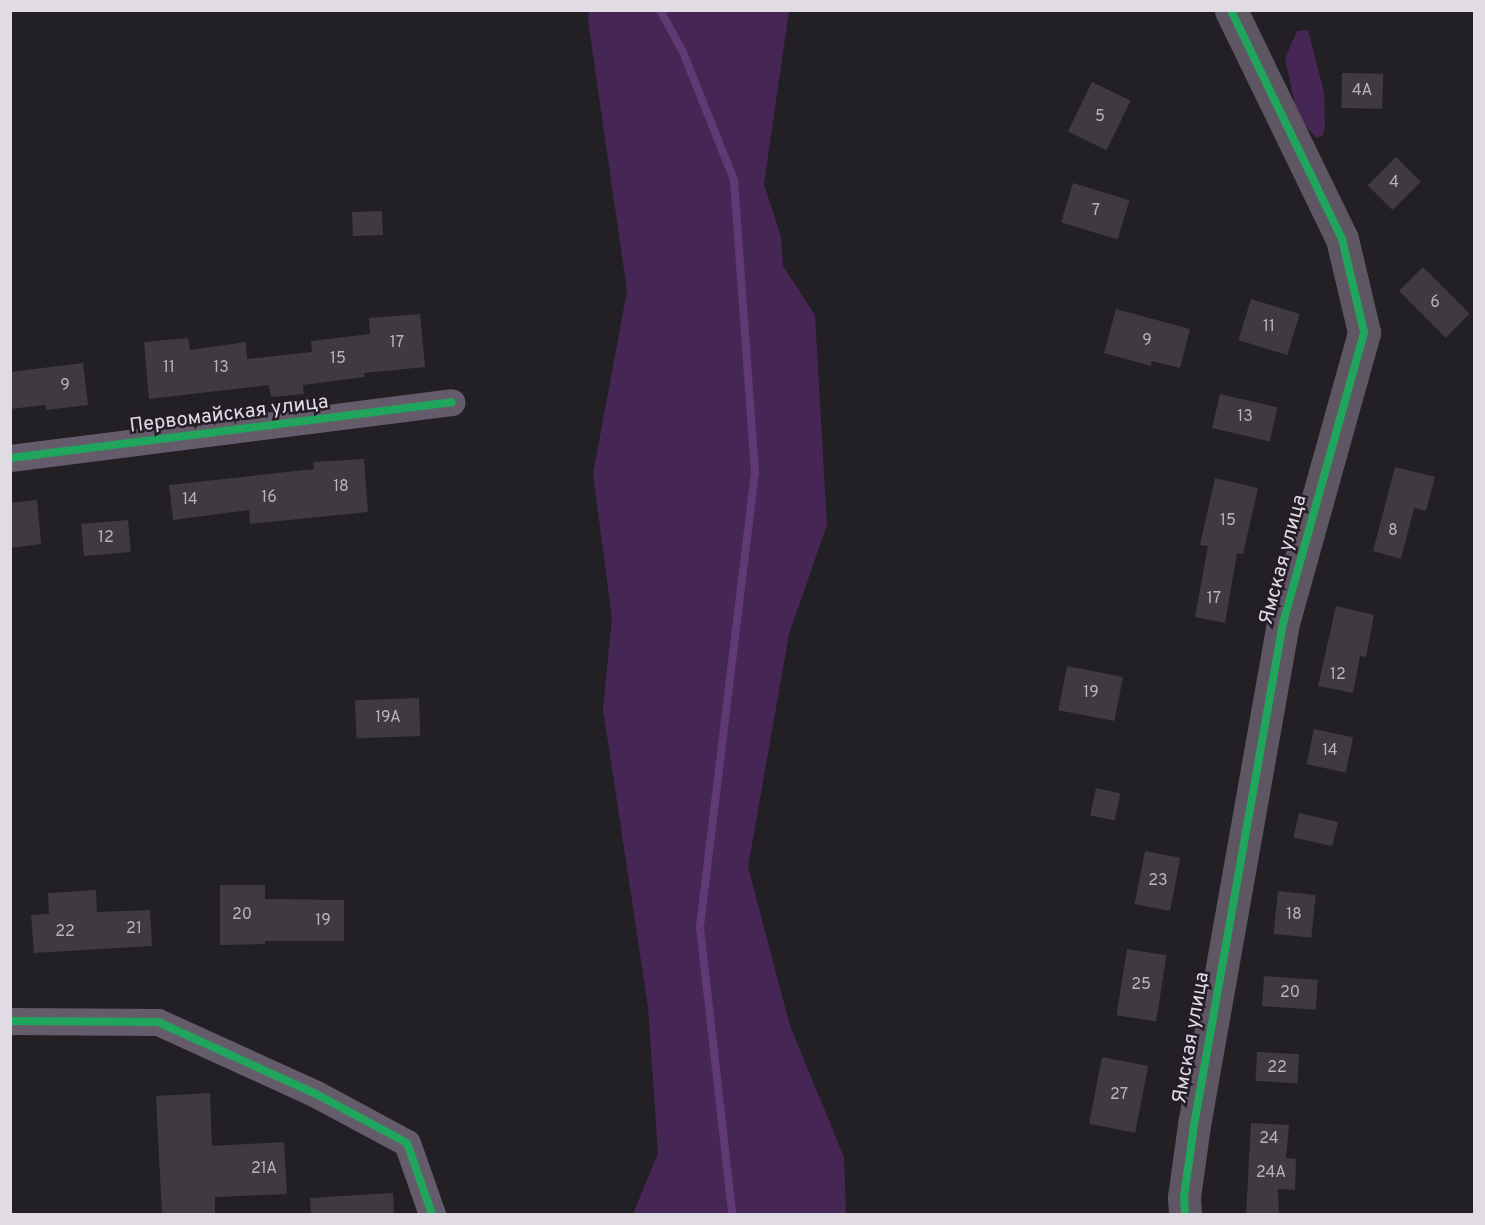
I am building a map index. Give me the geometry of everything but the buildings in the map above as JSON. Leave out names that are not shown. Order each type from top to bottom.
[{"type":"street","name":"Ямская улица","points":[[1185,1215],[1184,1197],[1194,1125],[1283,623],[1364,332],[1342,239],[1231,10]]},
{"type":"street","name":"Первомайская улица","points":[[10,458],[451,402]]},
{"type":"street","points":[[10,1021],[158,1022],[315,1094],[407,1143],[432,1215]]},
{"type":"shaded area","points":[[589,11],[789,11],[764,184],[781,237],[783,266],[815,315],[827,525],[789,634],[748,867],[790,1026],[844,1157],[846,1214],[633,1214],[658,1153],[648,1007],[603,709],[612,618],[593,474],[627,291],[588,20]]},
{"type":"shaded area","points":[[1308,30],[1324,92],[1325,127],[1323,135],[1317,138],[1298,119],[1285,58],[1297,31]]},
{"type":"waterway","points":[[660,10],[683,52],[734,180],[755,472],[700,927],[732,1214]]},
{"type":"cycle path","points":[[1185,1214],[1184,1197],[1194,1125],[1283,623],[1364,332],[1342,239],[1231,10]]},
{"type":"cycle path","points":[[10,458],[451,402]]},
{"type":"cycle path","points":[[10,1021],[158,1022],[316,1094],[407,1143],[432,1214]]}]
